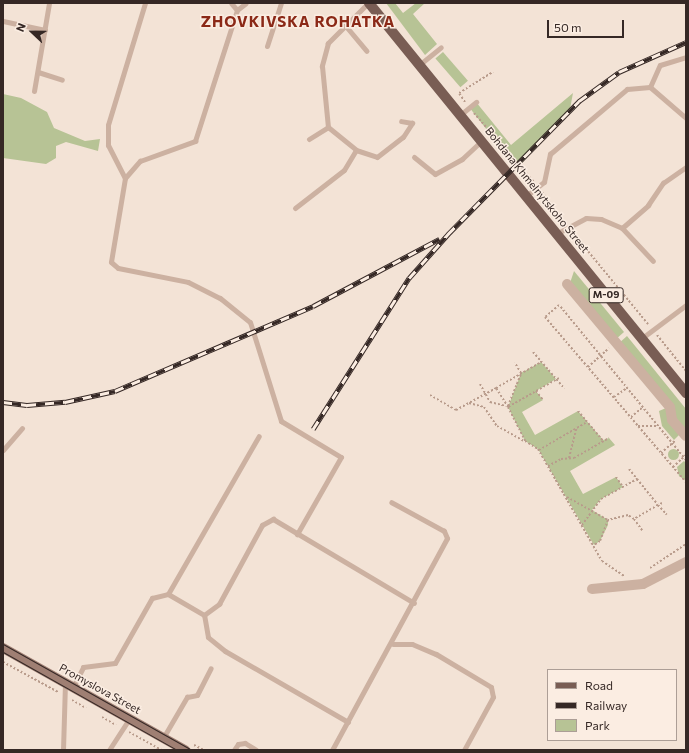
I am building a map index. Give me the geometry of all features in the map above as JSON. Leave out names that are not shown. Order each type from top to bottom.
[{"type":"main road","name":"Bohdana Khmelnytskoho Street","points":[[368,3],[686,393]]},
{"type":"main road","name":"Promyslova Street","points":[[3,648],[185,750]]},
{"type":"street","points":[[567,284],[670,407],[672,420],[685,435]]},
{"type":"street","points":[[592,589],[643,584],[686,562]]},
{"type":"lane","points":[[34,90],[49,3]]},
{"type":"lane","points":[[125,178],[108,145],[108,125],[145,3]]},
{"type":"lane","points":[[231,3],[237,10]]},
{"type":"lane","points":[[246,3],[237,10],[195,141],[140,161],[125,178],[111,257],[114,266],[188,282],[242,314],[258,337],[281,421],[340,454],[297,534]]},
{"type":"lane","points":[[267,46],[281,3]]},
{"type":"lane","points":[[368,3],[344,24],[328,43],[322,66],[328,127],[356,150],[377,157],[403,137],[412,123],[401,121]]},
{"type":"lane","points":[[3,21],[45,30]]},
{"type":"lane","points":[[344,24],[367,51]]},
{"type":"lane","points":[[418,65],[441,47]]},
{"type":"lane","points":[[650,87],[660,65],[686,57]]},
{"type":"lane","points":[[38,72],[62,80]]},
{"type":"lane","points":[[526,196],[544,182],[550,154],[627,89],[650,87],[686,118]]},
{"type":"lane","points":[[460,115],[476,102]]},
{"type":"lane","points":[[309,139],[328,127]]},
{"type":"lane","points":[[414,157],[435,174],[462,159],[481,141]]},
{"type":"lane","points":[[295,208],[344,170],[356,150]]},
{"type":"lane","points":[[622,228],[648,205],[663,184],[686,167]]},
{"type":"lane","points":[[556,234],[567,226],[586,218],[622,228],[653,261]]},
{"type":"lane","points":[[642,338],[686,305]]},
{"type":"lane","points":[[3,450],[22,428]]},
{"type":"lane","points":[[168,594],[259,436]]},
{"type":"lane","points":[[332,750],[393,644],[447,536],[391,502]]},
{"type":"lane","points":[[204,614],[219,604],[262,525],[274,519],[414,602]]},
{"type":"lane","points":[[63,750],[62,694],[83,667],[114,663],[152,598],[168,594],[204,614]]},
{"type":"lane","points":[[204,614],[208,637],[225,651],[348,722]]},
{"type":"lane","points":[[393,644],[412,644],[436,654],[491,687],[493,697],[464,750]]},
{"type":"lane","points":[[164,738],[187,697],[197,695],[211,668]]},
{"type":"lane","points":[[109,750],[129,719]]},
{"type":"lane","points":[[234,750],[238,744],[244,743],[256,750]]},
{"type":"path","points":[[493,72],[459,93],[538,187],[567,226],[686,371]]},
{"type":"path","points":[[686,460],[685,456],[672,443],[559,305],[545,317],[686,482]]},
{"type":"path","points":[[588,367],[617,342]]},
{"type":"path","points":[[533,352],[558,378],[564,388]]},
{"type":"path","points":[[430,395],[456,410],[542,362]]},
{"type":"path","points":[[508,407],[520,373],[515,363]]},
{"type":"path","points":[[480,384],[490,402],[508,407],[558,378]]},
{"type":"path","points":[[496,388],[508,407],[525,441]]},
{"type":"path","points":[[614,397],[627,388]]},
{"type":"path","points":[[536,391],[543,400]]},
{"type":"path","points":[[468,403],[484,408],[497,426],[539,450],[602,561],[626,577],[632,576]]},
{"type":"path","points":[[631,417],[643,407]]},
{"type":"path","points":[[578,411],[603,441]]},
{"type":"path","points":[[539,450],[587,422]]},
{"type":"path","points":[[630,425],[635,422]]},
{"type":"path","points":[[638,426],[658,426]]},
{"type":"path","points":[[569,458],[577,427]]},
{"type":"path","points":[[661,453],[672,443],[685,435]]},
{"type":"path","points":[[548,466],[569,458],[609,438]]},
{"type":"path","points":[[673,466],[685,456]]},
{"type":"path","points":[[629,469],[667,515]]},
{"type":"path","points":[[616,477],[623,487]]},
{"type":"path","points":[[582,525],[601,499],[637,479]]},
{"type":"path","points":[[566,497],[608,520],[628,515],[634,519],[642,530]]},
{"type":"path","points":[[634,519],[662,503]]},
{"type":"path","points":[[594,545],[600,541],[608,520]]},
{"type":"path","points":[[645,572],[686,544]]},
{"type":"path","points":[[3,662],[86,708]]},
{"type":"path","points":[[102,717],[162,750]]},
{"type":"green space","points":[[386,3],[395,3],[403,13],[416,3],[425,3],[413,14],[437,44],[425,55]]},
{"type":"green space","points":[[443,52],[468,81],[460,87],[435,59]]},
{"type":"green space","points":[[573,93],[570,109],[520,165],[505,153],[469,107],[476,102],[511,145]]},
{"type":"green space","points":[[3,94],[21,98],[47,112],[54,128],[85,141],[100,139],[98,151],[66,142],[56,146],[56,158],[46,164],[3,158]]},
{"type":"green space","points":[[574,271],[624,332],[615,340],[569,286]]},
{"type":"green space","points":[[627,336],[686,409],[686,436],[669,407],[618,344]]},
{"type":"green space","points":[[541,362],[556,379],[536,391],[543,400],[522,412],[535,435],[578,411],[603,440],[609,438],[615,445],[570,471],[583,494],[616,477],[623,487],[601,499],[592,510],[608,520],[608,525],[600,541],[594,545],[538,449],[525,441],[508,407],[521,373]]},
{"type":"green space","points":[[666,408],[680,434],[674,440],[662,426],[659,411]]},
{"type":"green space","points":[[673,448],[677,450],[679,454],[677,458],[673,460],[669,458],[667,454],[669,450]]},
{"type":"green space","points":[[684,461],[686,463],[686,481],[679,476],[677,467]]},
{"type":"tram line","points":[[3,644],[192,750]]},
{"type":"tram line","points":[[3,652],[177,750]]},
{"type":"railway","points":[[313,429],[409,278],[448,234],[579,101],[619,72],[686,42]]},
{"type":"railway","points":[[3,402],[27,405],[65,402],[115,391],[313,306],[439,239]]},
{"type":"district","name":"ZHOVKIVSKA ROHATKA","points":[[298,22]]}]
